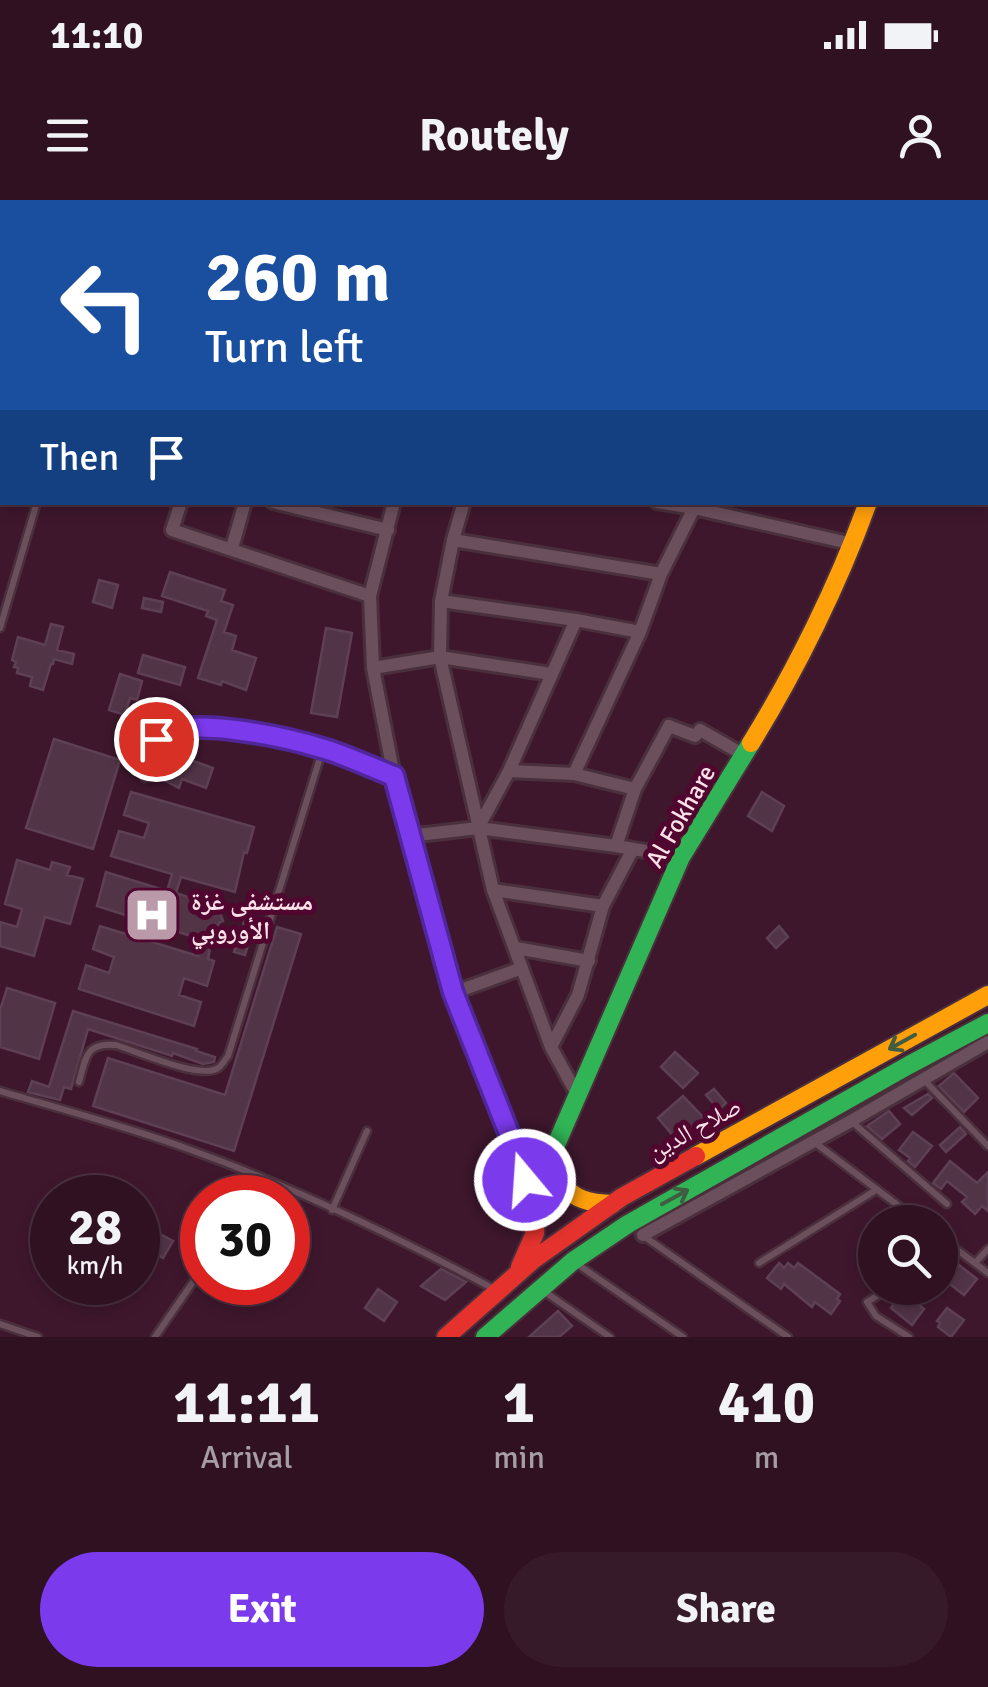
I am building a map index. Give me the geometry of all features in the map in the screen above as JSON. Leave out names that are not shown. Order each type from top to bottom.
[{"type":"main road","name":"Al Fokhare","points":[[549,1161],[681,857],[778,699],[853,544],[867,505]]},
{"type":"main road","name":"صلاح الدين","points":[[446,1337],[516,1274],[612,1204],[988,995]]},
{"type":"main road","name":"صلاح الدين","points":[[484,1337],[573,1261],[635,1230],[909,1064],[982,1042],[988,1023]]},
{"type":"main road","points":[[559,1182],[573,1198],[612,1204]]},
{"type":"main road","points":[[516,1274],[535,1233],[536,1194]]},
{"type":"street","points":[[180,505],[172,530],[370,596]]},
{"type":"street","points":[[232,548],[243,505]]},
{"type":"street","points":[[286,505],[388,530]]},
{"type":"street","points":[[393,505],[370,596],[373,668],[394,776],[453,992],[527,1186],[536,1194],[547,1194],[559,1182],[558,1172],[549,1161],[535,1162],[525,1174]]},
{"type":"street","points":[[463,505],[441,602],[440,657],[493,890],[551,1047],[578,1096]]},
{"type":"street","points":[[675,505],[853,544]]},
{"type":"street","points":[[574,774],[694,508]]},
{"type":"street","points":[[453,540],[661,574]]},
{"type":"street","points":[[441,602],[640,632]]},
{"type":"street","points":[[478,828],[576,620]]},
{"type":"street","points":[[373,668],[440,657],[551,674]]},
{"type":"street","points":[[616,846],[636,789],[669,726],[694,736],[700,730],[744,755]]},
{"type":"street","points":[[508,770],[574,774],[636,789]]},
{"type":"street","points":[[409,836],[478,828],[681,857]]},
{"type":"street","points":[[551,1047],[578,994],[603,906],[633,849]]},
{"type":"street","points":[[493,890],[603,906]]},
{"type":"street","points":[[516,948],[588,961]]},
{"type":"street","points":[[453,992],[522,968]]},
{"type":"street","points":[[635,1230],[851,1122],[982,1042]]},
{"type":"lane","points":[[0,628],[37,505]]},
{"type":"lane","points":[[145,778],[156,739],[164,730],[186,728],[242,730],[323,748],[394,776]]},
{"type":"lane","points":[[79,1082],[86,1053],[104,1044],[197,1071],[220,1068],[228,1056],[323,748]]},
{"type":"lane","points":[[909,1064],[988,1146]]},
{"type":"lane","points":[[0,1091],[189,1148],[257,1175]]},
{"type":"lane","points":[[836,1106],[947,1204]]},
{"type":"lane","points":[[798,1128],[897,1205]]},
{"type":"lane","points":[[332,1210],[367,1131]]},
{"type":"lane","points":[[758,1264],[876,1190]]},
{"type":"lane","points":[[310,1199],[497,1291]]},
{"type":"lane","points":[[635,1230],[788,1337]]},
{"type":"lane","points":[[976,1263],[988,1249]]},
{"type":"lane","points":[[958,1250],[988,1273]]},
{"type":"lane","points":[[573,1261],[683,1337]]},
{"type":"lane","points":[[540,1288],[610,1337]]},
{"type":"lane","points":[[155,1337],[180,1301]]},
{"type":"lane","points":[[869,1305],[876,1316],[908,1337]]},
{"type":"lane","points":[[0,1324],[38,1337]]},
{"type":"building","points":[[170,572],[225,590],[221,601],[233,605],[224,632],[236,636],[232,650],[256,658],[246,690],[198,678],[217,620],[206,616],[208,611],[162,596]]},
{"type":"building","points":[[99,580],[118,585],[112,608],[93,602]]},
{"type":"building","points":[[144,598],[163,602],[161,612],[142,608]]},
{"type":"building","points":[[51,624],[63,627],[57,650],[74,654],[72,664],[54,659],[43,690],[30,686],[32,677],[17,673],[16,662],[12,660],[18,637],[45,645]]},
{"type":"building","points":[[326,628],[352,633],[337,717],[311,713]]},
{"type":"building","points":[[143,655],[185,667],[180,685],[138,673]]},
{"type":"building","points":[[120,674],[142,681],[137,700],[130,698],[125,715],[109,710]]},
{"type":"building","points":[[54,739],[120,760],[93,849],[26,828]]},
{"type":"building","points":[[181,742],[192,746],[188,759],[213,768],[206,788],[182,779],[179,788],[160,778],[165,761],[174,764]]},
{"type":"building","points":[[131,792],[254,827],[235,892],[181,877],[176,893],[222,909],[223,921],[216,933],[219,937],[211,943],[208,959],[214,961],[207,986],[184,978],[179,995],[201,1002],[194,1026],[79,989],[86,965],[109,973],[114,957],[93,949],[100,926],[198,956],[191,936],[97,906],[106,872],[167,891],[172,874],[111,856],[119,831],[144,838],[149,823],[124,815]]},
{"type":"building","points":[[762,792],[784,806],[772,831],[748,816]]},
{"type":"building","points":[[17,860],[50,870],[52,862],[70,867],[67,875],[83,879],[70,924],[45,917],[34,956],[0,946],[0,922],[17,927],[22,909],[5,904]]},
{"type":"building","points":[[246,916],[256,919],[245,955],[234,952]]},
{"type":"building","points":[[779,926],[788,937],[776,948],[767,938]]},
{"type":"building","points":[[277,927],[301,934],[234,1151],[93,1106],[108,1058],[225,1095]]},
{"type":"building","points":[[7,988],[55,1003],[39,1059],[0,1047],[0,1010]]},
{"type":"building","points":[[73,1011],[197,1049],[215,1057],[214,1062],[203,1064],[173,1053],[172,1056],[88,1029],[71,1089],[64,1087],[60,1100],[28,1092],[32,1081],[49,1087]]},
{"type":"building","points":[[675,1052],[698,1073],[683,1088],[661,1067]]},
{"type":"building","points":[[954,1073],[978,1098],[964,1112],[939,1086]]},
{"type":"building","points":[[714,1089],[726,1103],[719,1110],[706,1095]]},
{"type":"building","points":[[928,1094],[932,1098],[912,1115],[904,1108]]},
{"type":"building","points":[[683,1096],[704,1118],[690,1133],[688,1130],[675,1138],[658,1118]]},
{"type":"building","points":[[889,1111],[900,1124],[882,1139],[867,1126]]},
{"type":"building","points":[[960,1127],[966,1134],[946,1152],[940,1145]]},
{"type":"building","points":[[913,1132],[932,1146],[915,1167],[899,1150]]},
{"type":"building","points":[[950,1161],[977,1183],[988,1172],[988,1211],[982,1206],[975,1214],[962,1202],[967,1197],[947,1181],[941,1189],[933,1183]]},
{"type":"building","points":[[160,1234],[173,1241],[163,1258],[160,1256]]},
{"type":"building","points":[[779,1263],[784,1268],[788,1263],[794,1268],[798,1263],[840,1294],[831,1314],[815,1302],[812,1307],[784,1284],[781,1289],[767,1278]]},
{"type":"building","points":[[958,1266],[977,1279],[964,1295],[958,1290]]},
{"type":"building","points":[[441,1269],[466,1282],[445,1300],[421,1286]]},
{"type":"building","points":[[378,1289],[397,1302],[384,1321],[365,1308]]},
{"type":"building","points":[[919,1305],[924,1309],[912,1325],[891,1308]]},
{"type":"building","points":[[947,1308],[964,1320],[951,1337],[938,1327],[937,1321]]},
{"type":"building","points":[[558,1311],[572,1326],[559,1337],[529,1337]]},
{"type":"traffic: fast","points":[[549,1161],[681,857],[751,743]]},
{"type":"traffic: fast","points":[[485,1337],[573,1261],[628,1224],[988,1023]]},
{"type":"traffic: slow","points":[[751,743],[816,626],[867,505]]},
{"type":"traffic: slow","points":[[696,1156],[988,995]]},
{"type":"traffic: slow","points":[[559,1182],[583,1199],[612,1204]]},
{"type":"traffic: jam","points":[[446,1337],[533,1260],[622,1197],[696,1156]]},
{"type":"traffic: jam","points":[[520,1267],[535,1233],[536,1193]]},
{"type":"place","name":"مستشفى غزة الأوروبي","points":[[152,915]]},
{"type":"route","points":[[156,739],[164,730],[242,730],[323,748],[394,776],[453,992],[495,1093],[525,1180]]}]
